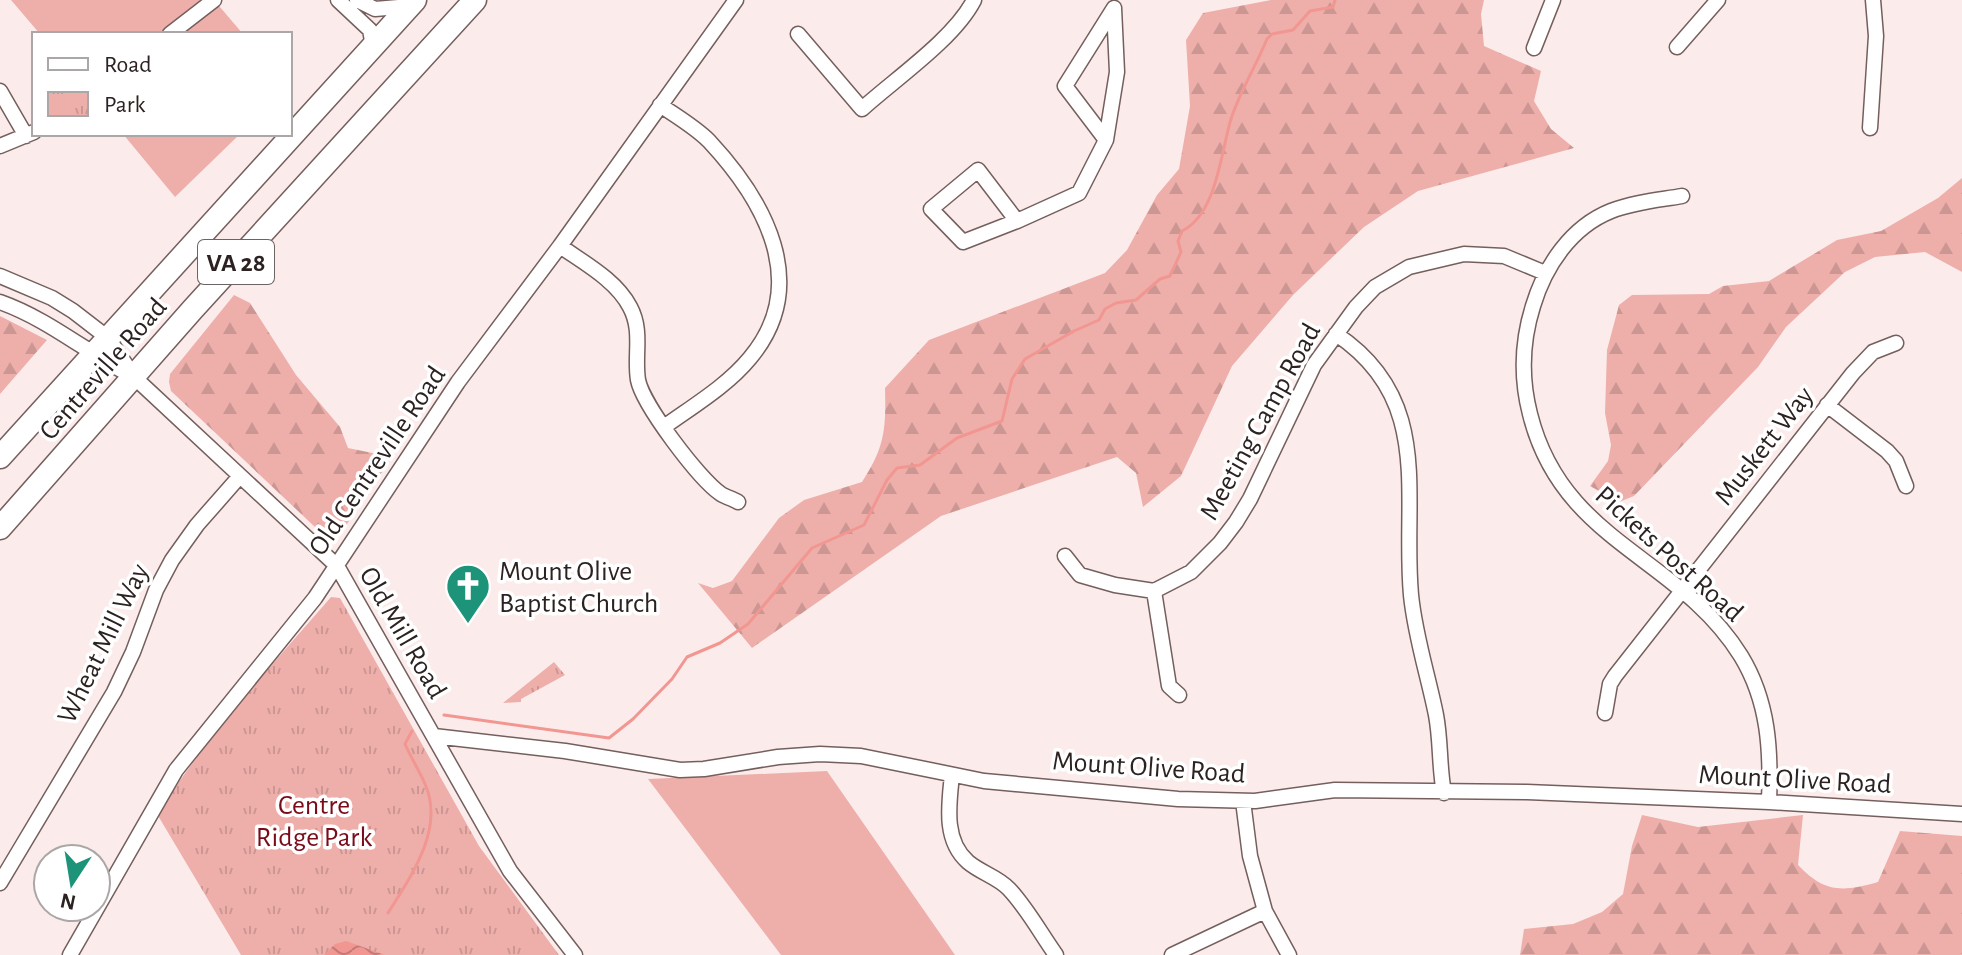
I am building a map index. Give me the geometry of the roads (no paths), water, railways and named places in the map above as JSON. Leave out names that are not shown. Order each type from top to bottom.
[{"type":"highway","name":"Centreville Road","points":[[0,528],[475,0]]},
{"type":"highway","name":"Centreville Road","points":[[292,135],[413,3]]},
{"type":"highway","name":"Centreville Road","points":[[0,457],[291,136]]},
{"type":"street","points":[[173,32],[214,0]]},
{"type":"street","points":[[338,0],[370,30],[373,46]]},
{"type":"street","points":[[357,0],[375,9],[413,3]]},
{"type":"street","name":"Old Centreville Road","points":[[70,955],[176,770],[305,611],[458,382],[560,246],[736,0]]},
{"type":"street","points":[[798,34],[862,109],[954,29],[974,0]]},
{"type":"street","points":[[1534,48],[1553,0]]},
{"type":"street","points":[[1677,47],[1718,0]]},
{"type":"street","points":[[1870,128],[1876,36],[1873,0]]},
{"type":"street","points":[[1106,140],[1065,86],[1113,4]]},
{"type":"street","points":[[1017,221],[978,170],[931,209],[963,242],[1017,221],[1079,193],[1106,140],[1117,72],[1113,4]]},
{"type":"street","points":[[0,91],[30,134],[0,146]]},
{"type":"street","points":[[660,105],[709,141],[757,203],[773,237],[778,268],[778,290],[772,316],[755,351],[724,382],[664,427]]},
{"type":"street","name":"Pickets Post Road","points":[[1682,196],[1626,207],[1598,218],[1569,241],[1545,273],[1529,317],[1524,360],[1528,408],[1542,450],[1560,483],[1584,512],[1681,591],[1725,633],[1740,656],[1755,684],[1764,712],[1769,739],[1769,802]]},
{"type":"street","points":[[560,246],[619,290],[629,304],[638,332],[640,389],[648,405],[707,481],[738,502]]},
{"type":"street","name":"Meeting Camp Road","points":[[1154,591],[1191,572],[1236,522],[1250,499],[1304,383],[1336,334],[1375,287],[1398,272],[1422,262],[1464,254],[1492,254],[1522,262],[1545,273]]},
{"type":"street","points":[[0,276],[52,298],[73,311],[108,338],[134,377]]},
{"type":"street","points":[[0,302],[38,319],[134,377]]},
{"type":"street","points":[[1336,334],[1361,352],[1371,364],[1396,405],[1406,435],[1410,471],[1411,596],[1436,717],[1444,793]]},
{"type":"street","name":"Muskett Way","points":[[1605,713],[1610,684],[1615,676],[1827,405],[1867,357],[1896,343]]},
{"type":"street","name":"Old Mill Road","points":[[134,377],[337,566],[510,871],[575,955]]},
{"type":"street","points":[[1827,405],[1887,451],[1896,461],[1906,486]]},
{"type":"street","name":"Wheat Mill Way","points":[[0,883],[114,692],[156,590],[172,560],[197,525],[240,476]]},
{"type":"street","points":[[1065,556],[1080,575],[1154,591],[1169,686],[1179,695]]},
{"type":"street","name":"Mount Olive Road","points":[[434,736],[565,751],[680,770],[778,757],[842,754],[885,759],[984,781],[1178,799],[1243,801],[1335,790],[1538,792],[1962,814]]},
{"type":"street","points":[[952,775],[949,812],[952,839],[967,862],[992,875],[1009,889],[1056,955]]},
{"type":"street","points":[[1243,801],[1250,856],[1265,911],[1289,955]]},
{"type":"street","points":[[1172,955],[1265,911]]},
{"type":"water","points":[[346,941],[385,955],[324,955],[335,944]]},
{"type":"waterway","points":[[444,715],[609,738],[633,719],[672,679],[687,657],[720,643],[748,624],[812,548],[864,525],[887,480],[897,468],[920,465],[957,438],[1002,421],[1012,379],[1025,359],[1099,320],[1105,309],[1116,303],[1136,300],[1160,279],[1170,276],[1181,252],[1178,241],[1182,231],[1194,223],[1210,197],[1235,109],[1267,39],[1272,34],[1293,30],[1310,11],[1333,7],[1335,0]]},
{"type":"waterway","points":[[388,913],[423,852],[431,818],[425,784],[405,744],[412,731]]},
{"type":"place","name":"Mount Olive Baptist Church","points":[[468,625]]},
{"type":"park label","name":"Centre Ridge Park","points":[[314,820]]}]
